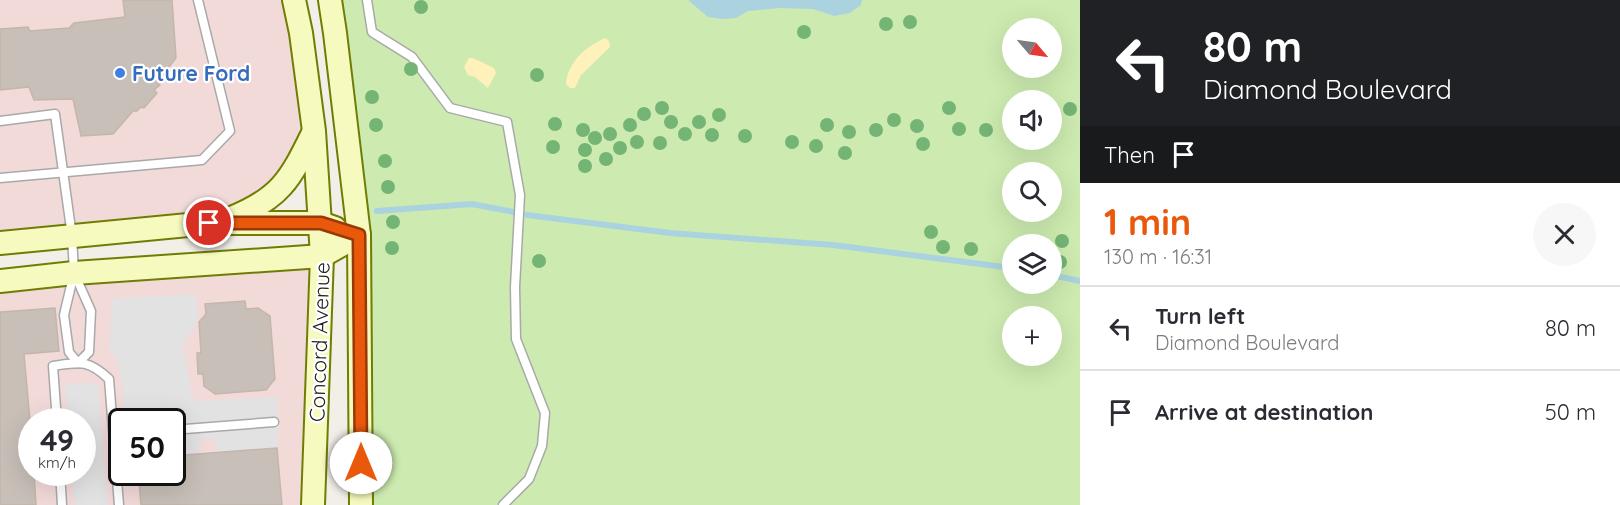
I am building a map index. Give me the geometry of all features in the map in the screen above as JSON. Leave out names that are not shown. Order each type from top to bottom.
[{"type":"main road","name":"Concord Avenue","points":[[294,0],[301,33],[314,131],[321,223],[322,256],[313,505]]},
{"type":"main road","name":"Concord Avenue","points":[[330,0],[359,235],[361,505]]},
{"type":"main road","points":[[218,224],[252,210],[272,197],[296,168],[314,131]]},
{"type":"main road","points":[[0,243],[218,224],[321,223],[359,235]]},
{"type":"main road","points":[[0,281],[74,273],[322,256],[359,235]]},
{"type":"lane","points":[[0,178],[202,160],[230,130],[198,0]]},
{"type":"lane","points":[[366,0],[372,32],[412,57],[450,108],[507,122],[520,195],[515,287],[516,339],[544,413],[542,446],[529,479],[503,505]]},
{"type":"lane","points":[[0,121],[55,114],[72,236],[74,273],[64,315],[69,352],[78,363]]},
{"type":"lane","points":[[74,273],[91,311],[89,351],[78,363]]},
{"type":"lane","points":[[56,408],[53,366],[78,363],[96,366],[109,379],[113,408]]},
{"type":"lane","points":[[186,429],[274,422]]},
{"type":"lane","points":[[61,486],[62,505]]},
{"type":"lane","points":[[118,486],[118,505]]},
{"type":"shaded area","points":[[0,0],[287,0],[294,37],[301,138],[289,167],[256,202],[209,223],[0,243]]},
{"type":"shaded area","points":[[322,256],[313,505],[0,505],[0,281]]},
{"type":"shaded area","points":[[196,294],[198,319],[183,346],[193,401],[278,397],[278,447],[217,452],[214,438],[200,439],[199,453],[186,454],[186,408],[123,408],[123,390],[117,357],[109,352],[112,299]]},
{"type":"shaded area","points":[[98,383],[108,505],[75,505],[73,486],[96,486],[96,408],[67,408],[65,384]]},
{"type":"green space","points":[[330,0],[1080,0],[1080,505],[361,505],[359,235]]},
{"type":"sand","points":[[605,38],[609,41],[610,47],[581,75],[575,88],[570,88],[566,84],[567,76],[574,62],[584,51]]},
{"type":"sand","points":[[469,58],[494,68],[496,73],[488,88],[475,77],[468,75],[464,67]]},
{"type":"water","points":[[688,0],[862,0],[861,5],[850,13],[834,16],[813,9],[780,8],[748,11],[736,18],[723,19],[708,17]]},
{"type":"building","points":[[123,0],[172,0],[176,58],[157,82],[160,85],[154,90],[157,93],[144,108],[133,111],[113,134],[81,136],[73,99],[34,100],[29,87],[0,90],[0,29],[28,27],[30,31],[69,28],[74,23],[125,17]]},
{"type":"building","points":[[245,301],[246,309],[258,308],[270,316],[275,379],[266,390],[215,394],[204,386],[203,374],[198,374],[197,353],[201,353],[199,322],[206,314],[205,304]]},
{"type":"building","points":[[55,308],[59,351],[24,354],[29,408],[18,408],[18,486],[35,486],[36,505],[0,505],[0,312]]},
{"type":"building","points":[[277,448],[282,505],[141,505],[139,486],[186,486],[186,455]]},
{"type":"waterway","points":[[377,211],[472,204],[514,212]]},
{"type":"waterway","points":[[527,215],[670,233],[833,245],[1002,267]]},
{"type":"waterway","points":[[1062,277],[1080,281]]},
{"type":"place","name":"Future Ford","points":[[120,73]]},
{"type":"route","points":[[209,223],[321,223],[359,235],[361,463]]}]
